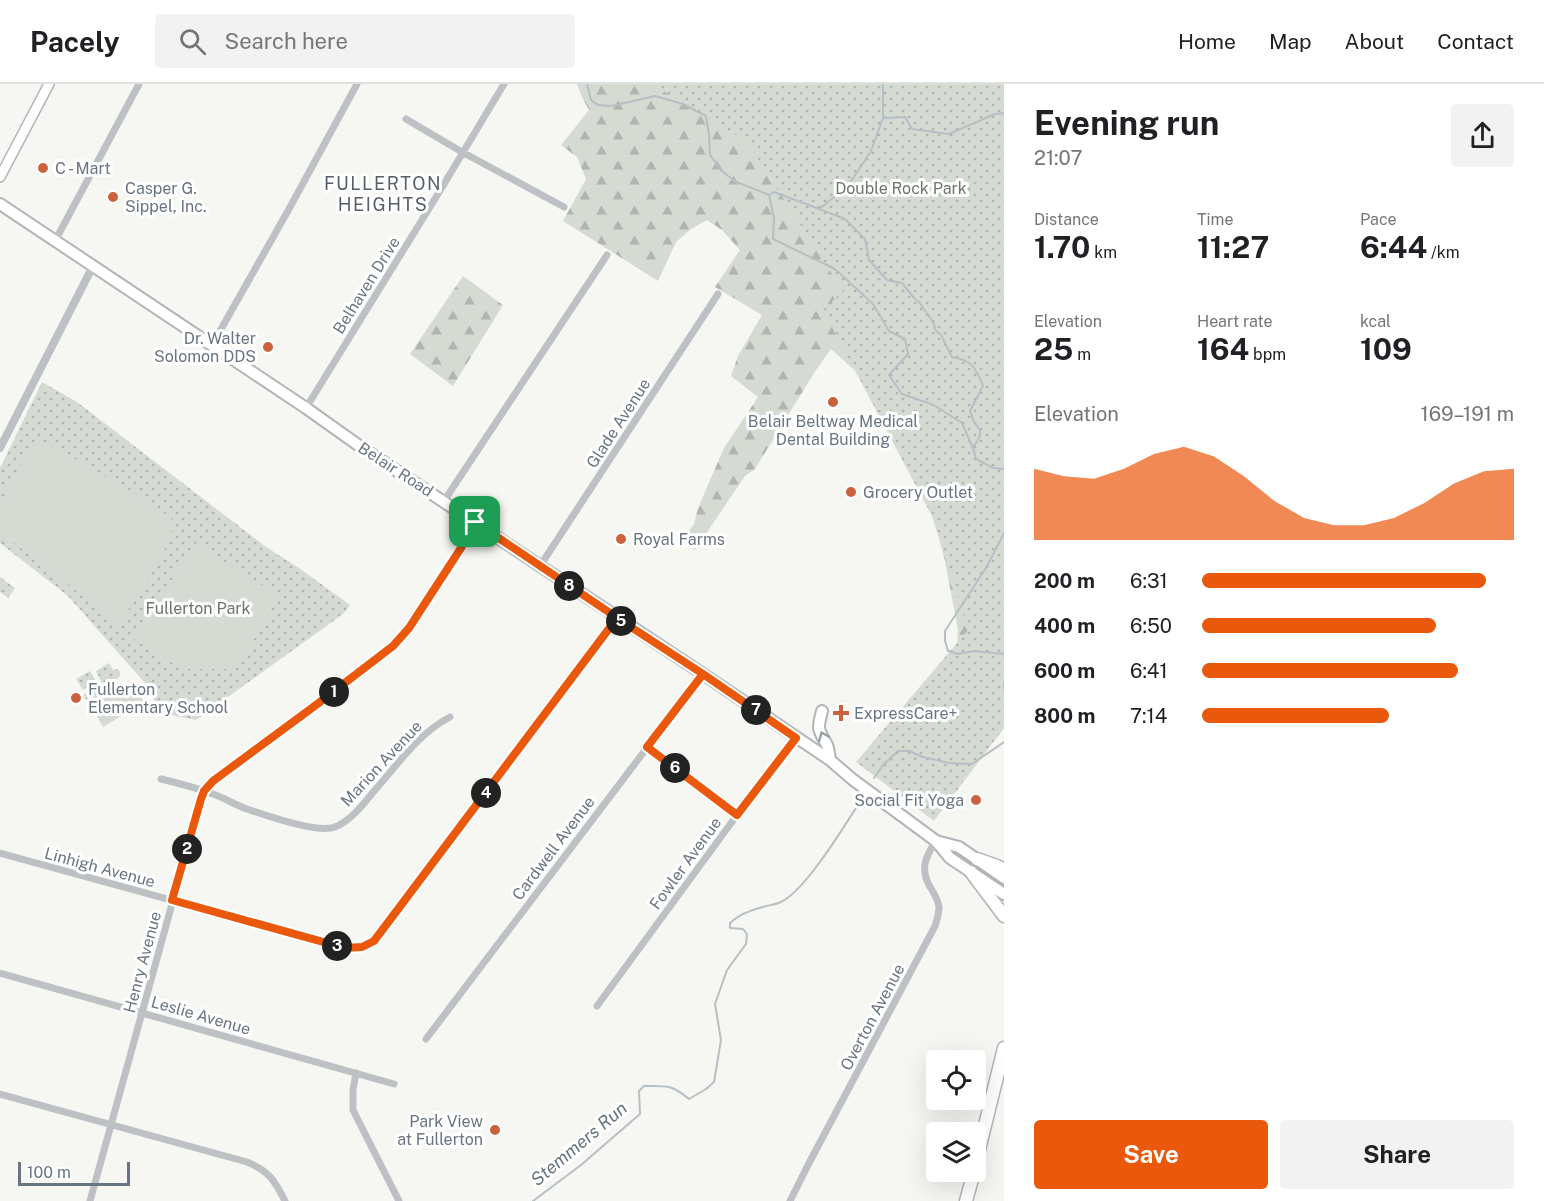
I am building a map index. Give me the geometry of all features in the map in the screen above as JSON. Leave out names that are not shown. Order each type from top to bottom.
[{"type":"highway","points":[[977,860],[1004,870]]},
{"type":"highway","points":[[971,872],[1004,916]]},
{"type":"highway","points":[[986,1122],[1004,1048]]},
{"type":"highway","points":[[966,1201],[971,1182]]},
{"type":"main road","points":[[0,177],[49,84]]},
{"type":"main road","name":"Belair Road","points":[[0,204],[830,760],[936,841],[950,858],[1004,894]]},
{"type":"main road","points":[[822,711],[819,731],[827,746],[830,760]]},
{"type":"main road","name":"Belair Road","points":[[936,841],[959,847],[1004,878]]},
{"type":"street","points":[[55,241],[139,84]]},
{"type":"street","points":[[212,345],[357,84]]},
{"type":"street","name":"Belhaven Drive","points":[[306,408],[504,84]]},
{"type":"street","points":[[406,119],[564,207]]},
{"type":"street","points":[[444,501],[607,255]]},
{"type":"street","points":[[0,448],[93,266]]},
{"type":"street","name":"Glade Avenue","points":[[540,566],[718,294]]},
{"type":"street","name":"Henry Avenue","points":[[90,1201],[204,791],[217,777],[393,646],[409,628],[461,548],[475,522]]},
{"type":"street","name":"Linhigh Avenue","points":[[0,853],[345,948],[353,949],[367,945],[374,941],[617,618]]},
{"type":"street","name":"Cardwell Avenue","points":[[426,1039],[703,674]]},
{"type":"street","name":"Marion Avenue","points":[[161,779],[204,791],[246,808],[294,823],[316,828],[335,827],[353,815],[402,758],[435,725],[450,717]]},
{"type":"street","name":"Fowler Avenue","points":[[597,1006],[796,738]]},
{"type":"street","points":[[647,747],[737,815]]},
{"type":"street","name":"Overton Avenue","points":[[790,1201],[935,926],[939,906],[928,884],[925,867],[927,854],[936,841]]},
{"type":"street","name":"Leslie Avenue","points":[[0,973],[394,1084]]},
{"type":"street","points":[[356,1073],[352,1090],[353,1110],[399,1201]]},
{"type":"street","points":[[0,1094],[258,1166],[272,1177],[285,1201]]},
{"type":"green space","name":"Double Rock Park","points":[[577,84],[1004,84],[1004,639],[957,646],[958,630],[945,561],[933,514],[860,375],[831,349],[755,469],[745,476],[695,550],[682,541],[694,524],[698,508],[724,448],[758,397],[731,376],[738,356],[762,315],[715,287],[740,250],[722,230],[707,220],[691,229],[676,242],[658,281],[563,221],[586,179],[577,157],[561,145],[589,110]]},
{"type":"green space","name":"Double Rock Park","points":[[652,84],[1004,84],[1004,728],[934,821],[856,762],[968,630],[932,516],[823,310],[843,291],[747,142]]},
{"type":"green space","points":[[463,276],[503,305],[453,386],[410,354]]},
{"type":"green space","name":"Fullerton Park","points":[[42,382],[77,402],[266,547],[350,605],[343,614],[196,720],[161,713],[145,683],[68,596],[0,543],[0,468]]},
{"type":"green space","points":[[41,443],[56,448],[137,495],[171,518],[173,527],[161,559],[119,624],[0,532],[0,504],[31,445]]},
{"type":"green space","points":[[195,543],[274,593],[276,601],[239,666],[234,669],[182,669],[134,639]]},
{"type":"green space","points":[[0,577],[15,588],[8,598],[0,592]]},
{"type":"green space","points":[[109,663],[113,670],[117,669],[120,672],[120,676],[113,682],[103,685],[96,671]]},
{"type":"green space","points":[[90,671],[97,683],[83,690],[76,679]]},
{"type":"green space","points":[[132,681],[144,702],[103,727],[91,705]]},
{"type":"green space","points":[[99,686],[104,695],[89,704],[83,695]]},
{"type":"waterway","points":[[587,84],[591,100],[598,105],[611,106],[655,96],[683,104],[706,116],[710,155],[721,170],[734,181],[769,195]]},
{"type":"waterway","name":"Stemmers Run","points":[[769,195],[774,192],[819,209],[848,186],[871,151],[883,118],[883,84]]},
{"type":"waterway","points":[[884,118],[905,117],[912,129],[949,134],[995,114],[1004,113]]},
{"type":"waterway","name":"Stemmers Run","points":[[769,195],[774,218],[773,239],[835,269],[873,304],[889,331],[905,339],[908,354],[889,375],[902,394],[934,405],[962,423],[976,459],[993,468],[1004,469]]},
{"type":"waterway","name":"Stemmers Run","points":[[819,209],[845,219],[865,239],[869,260],[887,280],[902,283],[933,322],[952,357],[964,360],[975,370],[983,386],[970,411],[980,430],[980,436],[973,448]]},
{"type":"waterway","name":"Stemmers Run","points":[[1004,533],[986,568],[945,631],[948,651],[958,654],[974,651],[1004,654]]},
{"type":"waterway","name":"Stemmers Run","points":[[1004,682],[1004,689]]},
{"type":"waterway","name":"Stemmers Run","points":[[874,778],[883,765],[898,751],[909,751],[949,763],[972,764],[1004,742]]},
{"type":"waterway","name":"Stemmers Run","points":[[533,1201],[581,1165],[640,1114],[639,1091],[644,1086],[668,1087],[689,1099],[714,1082],[721,1040],[715,1004],[727,970],[746,944],[747,934],[743,929],[730,928],[730,923],[745,913],[779,903],[802,885],[861,800]]},
{"type":"place","name":"C - Mart","points":[[43,168]]},
{"type":"place","name":"Casper G. Sippel, Inc.","points":[[113,197]]},
{"type":"place","name":"Dr. Walter Solomon DDS","points":[[268,347]]},
{"type":"place","name":"Belair Beltway Medical Dental Building","points":[[833,402]]},
{"type":"place","name":"Grocery Outlet","points":[[851,492]]},
{"type":"place","name":"Royal Farms","points":[[621,539]]},
{"type":"place","name":"Fullerton Elementary School","points":[[76,698]]},
{"type":"place","name":"ExpressCare+","points":[[841,713]]},
{"type":"place","name":"Social Fit Yoga","points":[[976,800]]},
{"type":"place","name":"Park View at Fullerton","points":[[495,1130]]},
{"type":"district","name":"FULLERTON HEIGHTS","points":[[383,194]]},
{"type":"route","points":[[475,522],[690,665],[796,738],[737,815],[647,747],[703,674],[617,618],[374,941],[362,947],[345,948],[172,900],[204,791],[217,777],[393,646],[409,628],[461,548],[475,522]]}]
